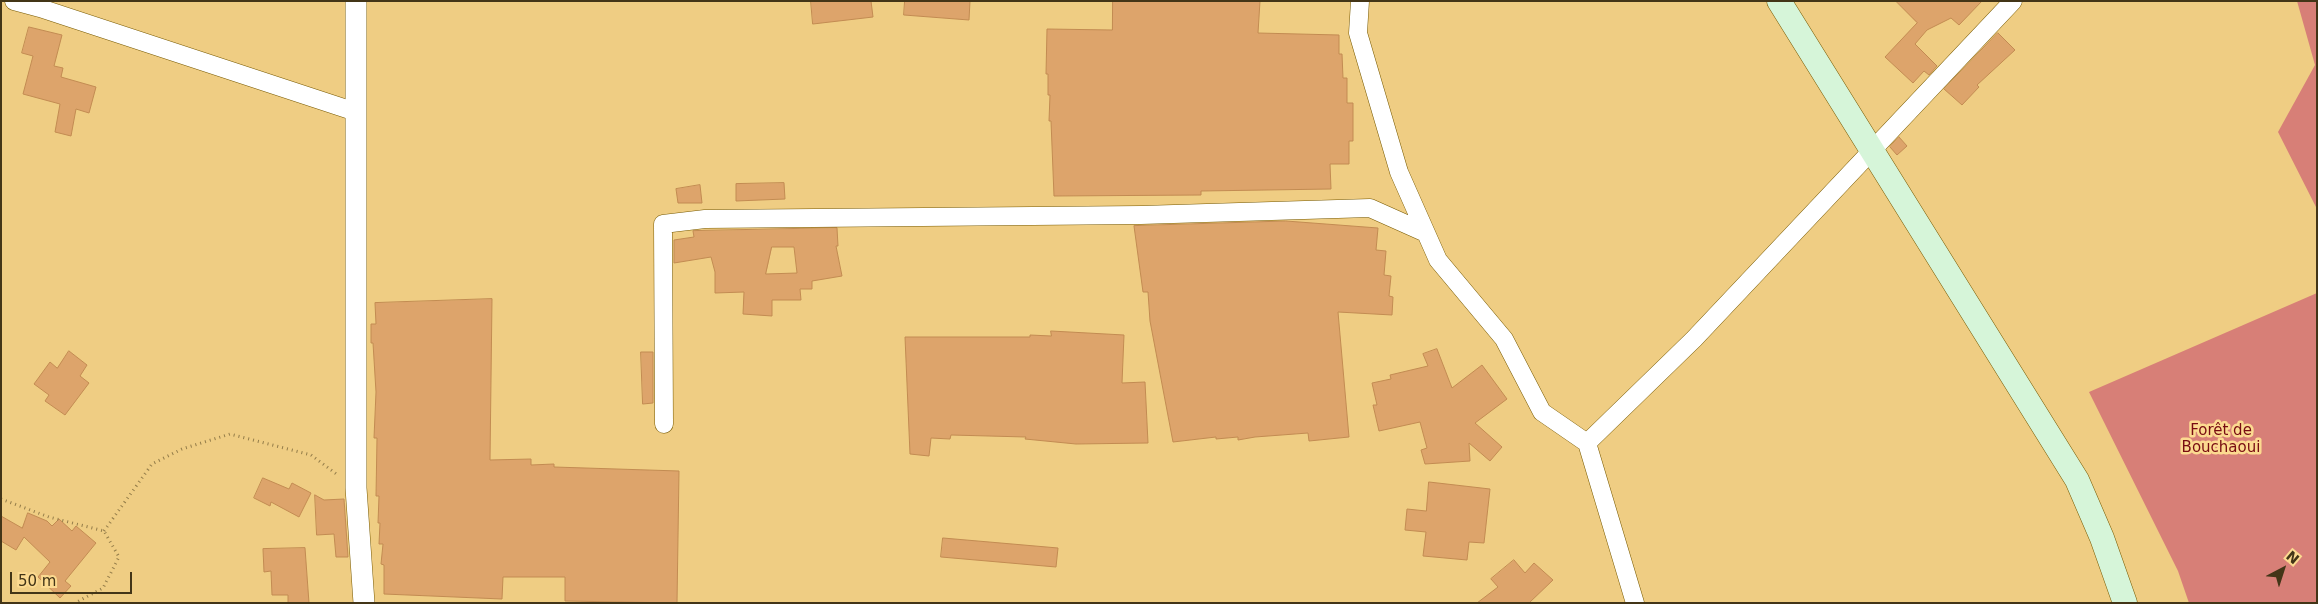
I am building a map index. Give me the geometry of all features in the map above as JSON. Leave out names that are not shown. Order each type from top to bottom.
[{"type":"main road","points":[[1779,1],[2077,480],[2102,538],[2126,603]]},
{"type":"street","points":[[14,1],[356,112]]},
{"type":"street","points":[[356,1],[356,488],[364,603]]},
{"type":"street","points":[[1360,1],[1358,32],[1399,172],[1438,260],[1504,339],[1542,412],[1586,443],[1635,603]]},
{"type":"street","points":[[1586,443],[1694,339],[2013,1]]},
{"type":"street","points":[[664,424],[663,224],[705,219],[1142,215],[1370,208],[1426,232]]},
{"type":"path","points":[[104,530],[152,464],[182,448],[230,434],[311,455],[356,488]]},
{"type":"path","points":[[1,499],[49,517],[104,530],[119,557],[103,588],[75,603]]},
{"type":"green space","points":[[2297,1],[2317,1],[2317,209],[2278,132],[2315,65]]},
{"type":"green space","name":"Forêt de Bouchaoui","points":[[2317,293],[2317,603],[2189,603],[2178,571],[2089,392]]},
{"type":"building","points":[[811,1],[871,1],[873,17],[813,24]]},
{"type":"building","points":[[905,1],[970,1],[969,20],[904,15]]},
{"type":"building","points":[[1113,1],[1260,1],[1258,33],[1339,35],[1339,54],[1342,54],[1343,78],[1347,78],[1347,103],[1353,103],[1353,141],[1349,141],[1349,164],[1330,164],[1331,189],[1201,191],[1201,195],[1054,196],[1051,121],[1049,121],[1050,95],[1048,95],[1048,74],[1046,74],[1047,29],[1112,30]]},
{"type":"building","points":[[1896,1],[1982,1],[1959,25],[1951,18],[1927,30],[1915,44],[1937,66],[1929,75],[1924,71],[1913,83],[1885,57],[1917,23]]},
{"type":"building","points":[[29,27],[62,35],[54,66],[63,68],[61,77],[96,87],[89,113],[76,109],[71,136],[55,132],[60,104],[23,94],[33,56],[22,53]]},
{"type":"building","points":[[1998,33],[2015,50],[1977,85],[1979,87],[1962,105],[1944,89]]},
{"type":"building","points":[[1899,137],[1907,146],[1897,155],[1890,147]]},
{"type":"building","points":[[784,183],[785,199],[736,201],[736,184]]},
{"type":"building","points":[[700,185],[702,203],[678,203],[676,189]]},
{"type":"building","points":[[1286,221],[1378,228],[1376,250],[1386,251],[1384,275],[1391,276],[1389,296],[1393,297],[1392,315],[1338,312],[1349,437],[1309,441],[1308,433],[1238,440],[1238,437],[1216,439],[1216,437],[1173,442],[1150,321],[1148,292],[1143,292],[1134,226]]},
{"type":"building","points":[[837,228],[838,246],[836,246],[842,276],[812,281],[812,289],[800,289],[801,300],[772,300],[772,316],[743,314],[744,292],[715,293],[715,272],[711,257],[674,263],[674,240],[694,237],[693,231]],"holes":[[[772,247],[794,247],[797,273],[766,274]]]},
{"type":"building","points":[[492,299],[490,460],[531,459],[531,465],[554,464],[554,467],[679,471],[677,603],[565,601],[565,577],[503,577],[502,599],[384,594],[384,565],[381,564],[383,544],[379,544],[379,496],[376,496],[377,438],[374,438],[376,392],[373,343],[371,343],[371,324],[376,324],[375,303]]},
{"type":"building","points":[[1051,331],[1124,335],[1122,383],[1145,382],[1148,443],[1076,444],[1025,439],[1026,437],[951,435],[950,439],[931,438],[929,456],[910,454],[905,337],[1030,337],[1030,335],[1051,336]]},
{"type":"building","points":[[1437,349],[1452,388],[1482,365],[1507,399],[1475,423],[1502,447],[1490,461],[1469,443],[1470,461],[1425,464],[1421,450],[1427,448],[1420,422],[1379,431],[1373,405],[1377,405],[1372,383],[1391,379],[1390,375],[1428,366],[1423,354]]},
{"type":"building","points":[[69,351],[87,365],[80,376],[89,383],[65,415],[45,401],[49,395],[34,384],[50,362],[57,368]]},
{"type":"building","points":[[641,352],[653,352],[653,403],[643,404]]},
{"type":"building","points":[[263,478],[289,489],[292,483],[311,493],[299,517],[271,502],[270,506],[254,498]]},
{"type":"building","points":[[1429,482],[1490,489],[1484,543],[1469,542],[1467,560],[1423,556],[1426,532],[1405,530],[1407,509],[1426,511]]},
{"type":"building","points":[[315,495],[324,500],[344,499],[348,557],[336,557],[334,534],[317,535]]},
{"type":"building","points":[[28,513],[47,521],[52,526],[59,519],[72,531],[76,526],[96,543],[65,581],[71,586],[60,598],[38,577],[50,562],[24,537],[16,550],[1,541],[1,516],[22,528]]},
{"type":"building","points":[[943,538],[1058,548],[1056,567],[941,557]]},
{"type":"building","points":[[305,548],[309,603],[288,603],[288,595],[272,595],[271,571],[264,572],[263,549]]},
{"type":"building","points":[[1514,560],[1525,573],[1534,563],[1553,580],[1529,603],[1477,603],[1498,587],[1491,579]]}]
